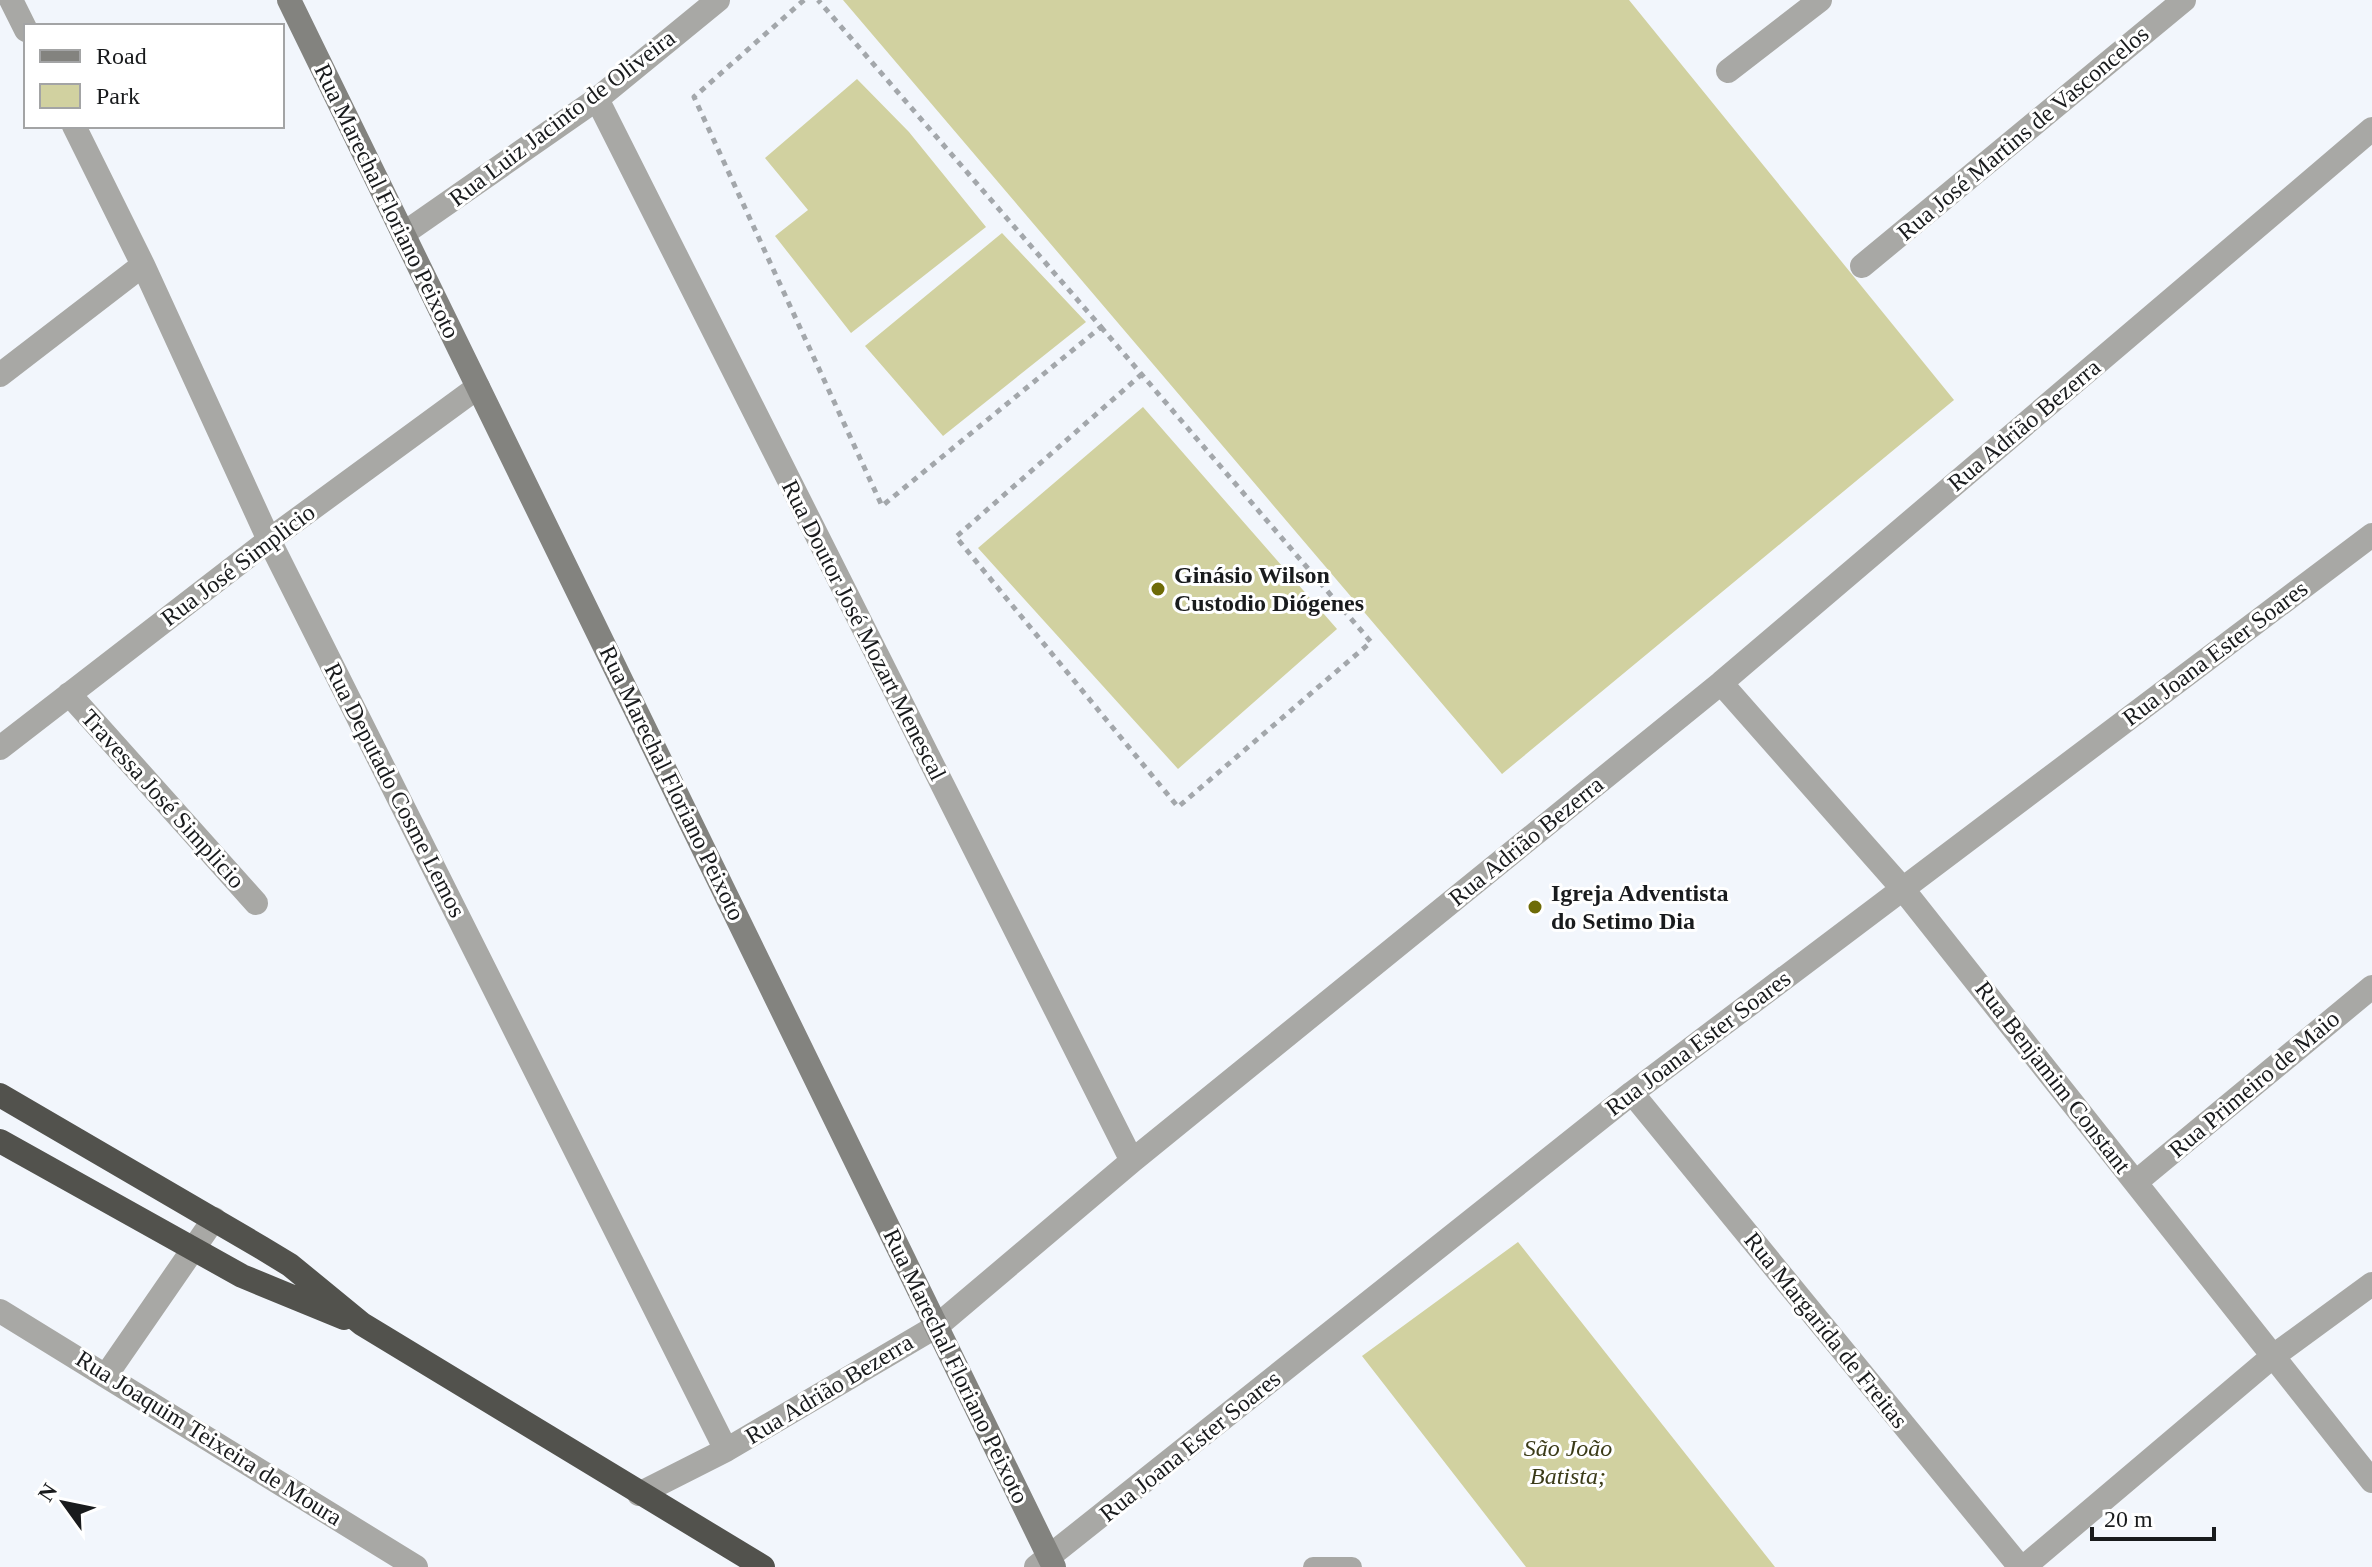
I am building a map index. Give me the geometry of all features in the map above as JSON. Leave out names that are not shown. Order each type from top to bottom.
[{"type":"highway","points":[[0,1095],[290,1265],[362,1324],[763,1567]]},
{"type":"highway","points":[[0,1141],[271,1291],[362,1324]]},
{"type":"street","name":"Rua Luiz Jacinto de Oliveira","points":[[403,234],[597,99],[718,0]]},
{"type":"street","points":[[1728,71],[1820,0]]},
{"type":"street","name":"Rua José Martins de Vasconcelos","points":[[1862,266],[2184,0]]},
{"type":"street","name":"Rua Marechal Floriano Peixoto","points":[[293,2],[403,234],[937,1326],[1046,1564]]},
{"type":"street","points":[[8,5],[24,27]]},
{"type":"street","name":"Rua Doutor José Mozart Menescal","points":[[597,99],[1132,1161]]},
{"type":"street","name":"Rua Deputado Cosme Lemos","points":[[75,128],[143,265],[269,540],[726,1450]]},
{"type":"street","name":"Rua Adrião Bezerra","points":[[639,1494],[726,1450],[937,1326],[1132,1161],[1721,683],[2372,129]]},
{"type":"street","points":[[0,375],[143,265]]},
{"type":"street","name":"Rua José Simplicio","points":[[0,748],[269,540],[478,387]]},
{"type":"street","name":"Rua Joana Ester Soares","points":[[1046,1564],[1632,1093],[2372,535]]},
{"type":"street","name":"Rua Benjamim Constant","points":[[1721,683],[1902,888],[2372,1481]]},
{"type":"street","name":"Travessa José Simplicio","points":[[69,694],[256,903]]},
{"type":"street","name":"Rua Primeiro de Maio","points":[[2136,1182],[2372,987]]},
{"type":"street","name":"Rua Margarida de Freitas","points":[[1632,1093],[2022,1567]]},
{"type":"street","points":[[107,1374],[214,1219]]},
{"type":"street","points":[[2022,1567],[2272,1357],[2372,1284]]},
{"type":"street","name":"Rua Joaquim Teixeira de Moura","points":[[0,1311],[107,1374],[416,1567]]},
{"type":"lane","points":[[1313,1567],[1352,1567]]},
{"type":"path","points":[[804,0],[694,97],[882,506],[1101,327]]},
{"type":"path","points":[[818,0],[1142,374],[1371,642],[1178,807],[956,537],[1142,374]]},
{"type":"green space","points":[[843,0],[1629,0],[1954,400],[1502,774]]},
{"type":"green space","points":[[857,79],[909,132],[986,227],[851,333],[775,236],[808,210],[765,158]]},
{"type":"green space","points":[[1002,233],[1086,322],[943,436],[865,346]]},
{"type":"green space","name":"Ginásio Wilson Custodio Diógenes","points":[[1143,407],[1337,629],[1178,769],[978,548]]},
{"type":"green space","name":"São João Batista;","points":[[1518,1242],[1775,1567],[1526,1567],[1362,1356]]},
{"type":"place","name":"Ginásio Wilson Custodio Diógenes","points":[[1158,589]]},
{"type":"place","name":"Igreja Adventista do Setimo Dia","points":[[1535,907]]}]
